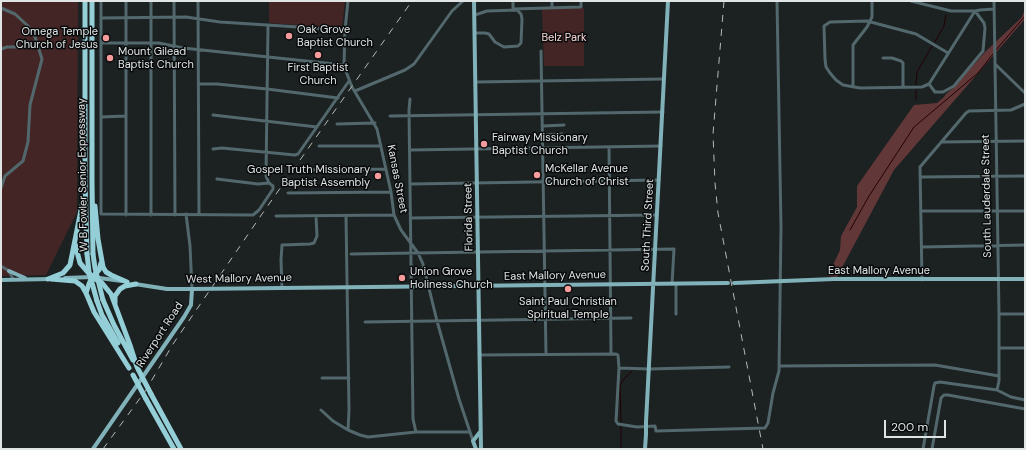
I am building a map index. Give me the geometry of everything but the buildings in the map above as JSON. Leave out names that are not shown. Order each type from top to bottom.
[{"type":"highway","name":"W B Fowler Senior Expressway","points":[[85,1],[85,181],[90,254],[103,300],[122,345],[129,368],[174,449]]},
{"type":"highway","name":"W B Fowler Senior Expressway","points":[[92,1],[92,181],[89,272],[105,325],[122,345]]},
{"type":"highway","points":[[48,279],[63,273],[70,265],[82,211],[85,181]]},
{"type":"highway","points":[[86,293],[92,277],[99,270],[101,263],[92,181]]},
{"type":"highway","points":[[75,244],[80,263],[92,277],[105,286],[111,294],[123,325],[122,345],[137,368],[181,449]]},
{"type":"highway","points":[[101,263],[106,272],[127,282]]},
{"type":"highway","points":[[48,279],[75,281],[82,286],[94,312],[105,325]]},
{"type":"highway","points":[[115,306],[116,296],[120,289],[125,286],[136,284]]},
{"type":"main road","name":"Florida Street","points":[[474,1],[481,449]]},
{"type":"main road","name":"South Third Street","points":[[645,449],[668,1]]},
{"type":"main road","points":[[9,271],[29,279]]},
{"type":"main road","name":"West Mallory Avenue","points":[[1,280],[92,277],[167,289],[478,286]]},
{"type":"main road","name":"East Mallory Avenue","points":[[734,283],[834,279],[1025,279]]},
{"type":"main road","name":"East Mallory Avenue","points":[[478,286],[728,283]]},
{"type":"main road","name":"Riverport Road","points":[[93,449],[177,330],[189,308],[192,298],[192,289]]},
{"type":"main road","points":[[473,441],[480,432]]},
{"type":"main road","name":"Kansas Street","points":[[473,441],[476,449]]},
{"type":"street","points":[[101,1],[101,213],[105,215],[253,215],[259,210],[273,186],[269,183],[266,176],[268,25]]},
{"type":"street","points":[[126,1],[126,215]]},
{"type":"street","points":[[151,1],[151,215]]},
{"type":"street","points":[[174,1],[175,215]]},
{"type":"street","points":[[198,1],[199,214]]},
{"type":"street","name":"Kansas Street","points":[[348,1],[344,65],[349,81],[375,123],[382,146],[394,215],[400,230],[412,244],[423,264],[459,399],[473,441]]},
{"type":"street","points":[[355,91],[405,70],[414,64],[452,12],[463,1]]},
{"type":"street","points":[[513,1],[513,10],[581,7],[581,1]]},
{"type":"street","points":[[552,1],[552,8]]},
{"type":"street","points":[[479,355],[611,353],[618,355],[619,368],[616,421],[621,424],[637,427],[655,426],[656,431],[765,428],[769,420],[773,393],[779,374],[781,227],[778,1]]},
{"type":"street","points":[[853,88],[853,45],[863,34],[870,22],[872,16],[872,1]]},
{"type":"street","points":[[911,1],[945,10],[975,11],[994,9]]},
{"type":"street","name":"South Lauderdale Street","points":[[994,1],[999,314],[999,376],[997,390]]},
{"type":"street","points":[[1,8],[15,14],[28,26],[39,47],[42,59],[30,105],[28,142],[23,161],[5,176],[1,188]]},
{"type":"street","points":[[474,15],[487,11],[518,10],[522,19],[522,41],[521,45],[518,46],[500,46],[489,34],[475,33]]},
{"type":"street","points":[[948,53],[916,34],[870,22],[830,22],[826,23],[823,31],[826,67],[830,74],[843,85],[853,88],[922,87],[929,84],[975,11]]},
{"type":"street","points":[[929,84],[936,93],[941,93],[954,86],[983,51],[984,23],[975,11]]},
{"type":"street","points":[[101,18],[174,17],[220,22],[345,30]]},
{"type":"street","points":[[101,43],[151,42],[199,50],[344,65]]},
{"type":"street","points":[[1,49],[7,47],[39,47]]},
{"type":"street","points":[[541,51],[546,354]]},
{"type":"street","points":[[883,58],[892,58],[903,63],[903,87]]},
{"type":"street","points":[[994,64],[1025,93]]},
{"type":"street","points":[[476,82],[664,79]]},
{"type":"street","points":[[213,149],[222,148],[267,153],[298,154],[349,81]]},
{"type":"street","points":[[199,84],[217,84],[267,89],[338,98]]},
{"type":"street","points":[[410,99],[413,419],[416,432]]},
{"type":"street","points":[[922,280],[920,167],[969,111],[1011,110],[1025,104]]},
{"type":"street","points":[[390,116],[663,112]]},
{"type":"street","points":[[101,117],[126,116]]},
{"type":"street","points":[[213,116],[317,127]]},
{"type":"street","points":[[337,124],[375,123]]},
{"type":"street","points":[[542,126],[564,125]]},
{"type":"street","points":[[543,135],[562,134]]},
{"type":"street","points":[[942,142],[1025,141]]},
{"type":"street","points":[[319,146],[382,146]]},
{"type":"street","points":[[410,150],[661,146]]},
{"type":"street","points":[[609,147],[611,353]]},
{"type":"street","points":[[302,170],[386,169]]},
{"type":"street","points":[[920,177],[1025,176]]},
{"type":"street","points":[[217,179],[258,184],[269,183]]},
{"type":"street","points":[[411,184],[610,182],[659,180]]},
{"type":"street","points":[[288,193],[391,192]]},
{"type":"street","points":[[921,211],[1025,211]]},
{"type":"street","name":"Riverport Road","points":[[186,214],[190,246],[192,289]]},
{"type":"street","points":[[276,216],[394,215]]},
{"type":"street","points":[[411,218],[658,215]]},
{"type":"street","points":[[282,288],[282,244],[314,243],[317,236],[316,216]]},
{"type":"street","points":[[346,216],[348,430]]},
{"type":"street","points":[[922,247],[1025,245]]},
{"type":"street","points":[[351,254],[674,249],[676,314]]},
{"type":"street","points":[[1,266],[9,271],[13,279]]},
{"type":"street","points":[[999,314],[1025,314]]},
{"type":"street","points":[[364,322],[631,318]]},
{"type":"street","points":[[999,348],[1025,348]]},
{"type":"street","points":[[779,366],[935,365],[999,376]]},
{"type":"street","points":[[619,368],[649,370],[729,367]]},
{"type":"street","points":[[322,378],[348,378]]},
{"type":"street","points":[[923,449],[934,386],[936,383],[940,382],[997,390],[1011,397],[1025,400]]},
{"type":"street","points":[[932,449],[941,398],[944,395],[948,394],[1025,409]]},
{"type":"street","points":[[321,410],[333,421],[348,430],[368,437],[416,432],[470,432]]},
{"type":"green space","points":[[1,1],[78,1],[77,212],[46,275],[1,276]]},
{"type":"green space","points":[[269,1],[345,1],[342,28],[269,23]]},
{"type":"green space","name":"Belz Park","points":[[584,8],[584,66],[544,66],[542,9]]},
{"type":"shaded area","points":[[1025,9],[1025,19],[894,170],[837,277],[828,276],[840,250],[841,236],[857,207],[857,186],[914,105],[937,103],[944,97],[986,51],[1022,17]]},
{"type":"waterway","points":[[935,42],[944,26],[946,15]]},
{"type":"waterway","points":[[996,50],[1025,16]]},
{"type":"waterway","points":[[916,85],[917,72],[932,46]]},
{"type":"waterway","points":[[850,230],[869,196],[914,127],[978,73],[993,54]]},
{"type":"waterway","points":[[916,90],[916,100]]},
{"type":"waterway","points":[[621,422],[620,385],[632,371]]},
{"type":"waterway","points":[[621,426],[621,449]]},
{"type":"railway","points":[[103,449],[146,390],[173,344],[262,214],[412,1]]},
{"type":"railway","points":[[724,1],[713,134],[715,183],[718,213],[763,449]]},
{"type":"place","name":"Oak Grove Baptist Church","points":[[289,36]]},
{"type":"place","name":"Omega Temple Church of Jesus","points":[[106,38]]},
{"type":"place","name":"First Baptist Church","points":[[318,55]]},
{"type":"place","name":"Mount Gilead Baptist Church","points":[[110,58]]},
{"type":"place","name":"Fairway Missionary Baptist Church","points":[[484,144]]},
{"type":"place","name":"McKellar Avenue Church of Christ","points":[[537,175]]},
{"type":"place","name":"Gospel Truth Missionary Baptist Assembly","points":[[378,176]]},
{"type":"place","name":"Union Grove Holiness Church","points":[[402,278]]},
{"type":"place","name":"Saint Paul Christian Spiritual Temple","points":[[568,289]]}]
